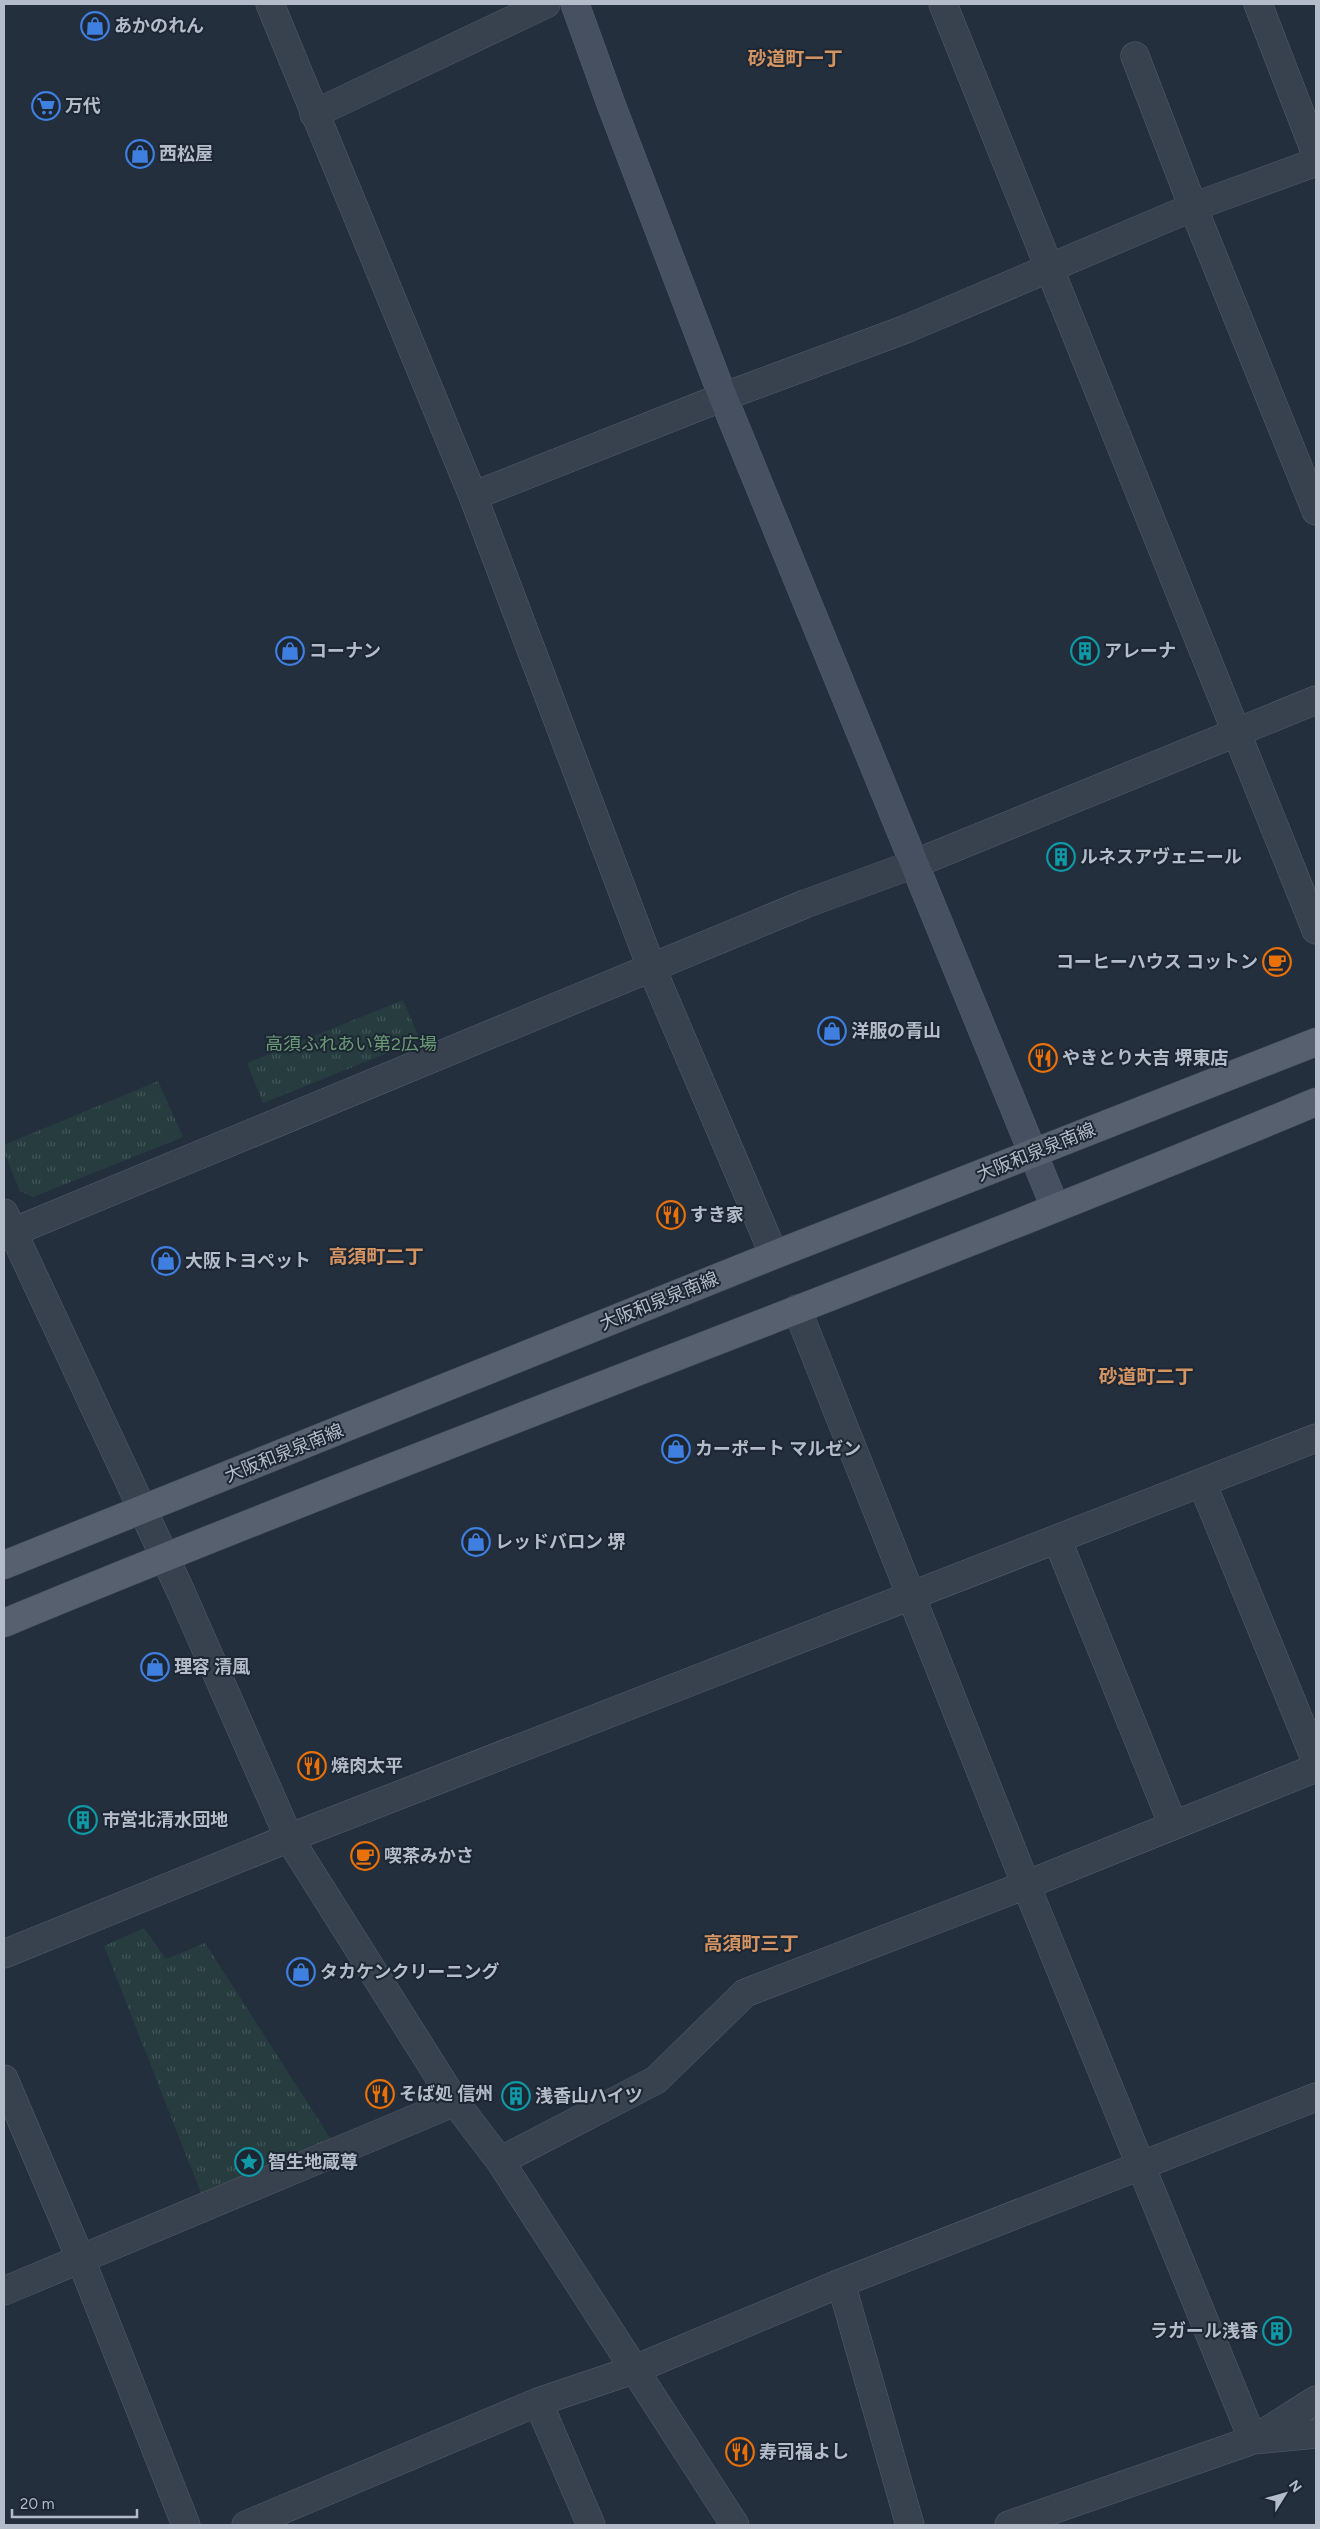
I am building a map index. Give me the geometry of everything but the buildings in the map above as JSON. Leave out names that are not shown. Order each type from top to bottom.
[{"type":"main road","name":"大阪和泉泉南線","points":[[4,1565],[774,1255],[1316,1042]]},
{"type":"main road","points":[[4,1623],[163,1556],[797,1309],[1316,1102]]},
{"type":"street","points":[[270,4],[473,496],[652,969],[774,1255]]},
{"type":"street","points":[[314,114],[546,4]]},
{"type":"street","points":[[575,4],[611,104],[723,396],[1055,1207]]},
{"type":"street","points":[[943,4],[1316,930]]},
{"type":"street","points":[[1258,4],[1316,154]]},
{"type":"street","points":[[1135,56],[1193,207],[1316,511]]},
{"type":"street","points":[[473,496],[723,396],[906,329],[1193,207],[1316,162]]},
{"type":"street","points":[[735,2525],[633,2370],[500,2161],[455,2102],[289,1838],[163,1556],[8,1223],[652,969],[805,904],[914,864],[1236,731],[1316,700]]},
{"type":"street","points":[[797,1309],[1026,1885],[1253,2440]]},
{"type":"street","points":[[4,1954],[289,1838],[1316,1438]]},
{"type":"street","points":[[1202,1483],[1316,1761]]},
{"type":"street","points":[[1058,1539],[1173,1825]]},
{"type":"street","points":[[500,2161],[656,2080],[745,1993],[1026,1885],[1316,1768]]},
{"type":"street","points":[[4,2079],[81,2260],[186,2525]]},
{"type":"street","points":[[246,2525],[538,2402],[633,2370],[841,2283],[1316,2097]]},
{"type":"street","points":[[4,2291],[455,2102]]},
{"type":"street","points":[[841,2283],[910,2525]]},
{"type":"street","points":[[1009,2525],[1253,2440],[1316,2400]]},
{"type":"street","points":[[538,2402],[591,2525]]},
{"type":"street","points":[[1253,2440],[1316,2434]]},
{"type":"green space","name":"高須ふれあい第2広場","points":[[403,1000],[420,1040],[263,1103],[247,1063]]},
{"type":"green space","points":[[158,1081],[183,1137],[33,1197],[20,1191],[4,1152],[4,1145]]},
{"type":"green space","points":[[144,1928],[166,1959],[205,1943],[332,2141],[201,2193],[104,1946]]},
{"type":"place","name":"あかのれん","points":[[95,26]]},
{"type":"place","name":"万代","points":[[46,106]]},
{"type":"place","name":"西松屋","points":[[140,154]]},
{"type":"place","name":"コーナン","points":[[290,651]]},
{"type":"place","name":"アレーナ","points":[[1085,651]]},
{"type":"place","name":"ルネスアヴェニール","points":[[1061,857]]},
{"type":"place","name":"コーヒーハウス コットン","points":[[1277,962]]},
{"type":"place","name":"洋服の青山","points":[[832,1031]]},
{"type":"place","name":"やきとり大吉 堺東店","points":[[1043,1058]]},
{"type":"place","name":"すき家","points":[[671,1215]]},
{"type":"place","name":"大阪トヨペット","points":[[166,1261]]},
{"type":"place","name":"カーポート マルゼン","points":[[676,1449]]},
{"type":"place","name":"レッドバロン 堺","points":[[476,1542]]},
{"type":"place","name":"理容 清風","points":[[155,1667]]},
{"type":"place","name":"焼肉太平","points":[[312,1766]]},
{"type":"place","name":"市営北清水団地","points":[[83,1820]]},
{"type":"place","name":"喫茶みかさ","points":[[365,1856]]},
{"type":"place","name":"タカケンクリーニング","points":[[301,1972]]},
{"type":"place","name":"そば処 信州","points":[[380,2094]]},
{"type":"place","name":"浅香山ハイツ","points":[[516,2096]]},
{"type":"place","name":"智生地蔵尊","points":[[249,2162]]},
{"type":"place","name":"ラガール浅香","points":[[1277,2331]]},
{"type":"place","name":"寿司福よし","points":[[740,2452]]},
{"type":"district","name":"砂道町一丁","points":[[795,58]]},
{"type":"district","name":"高須町二丁","points":[[376,1256]]},
{"type":"district","name":"砂道町二丁","points":[[1146,1376]]},
{"type":"district","name":"高須町三丁","points":[[751,1943]]}]
